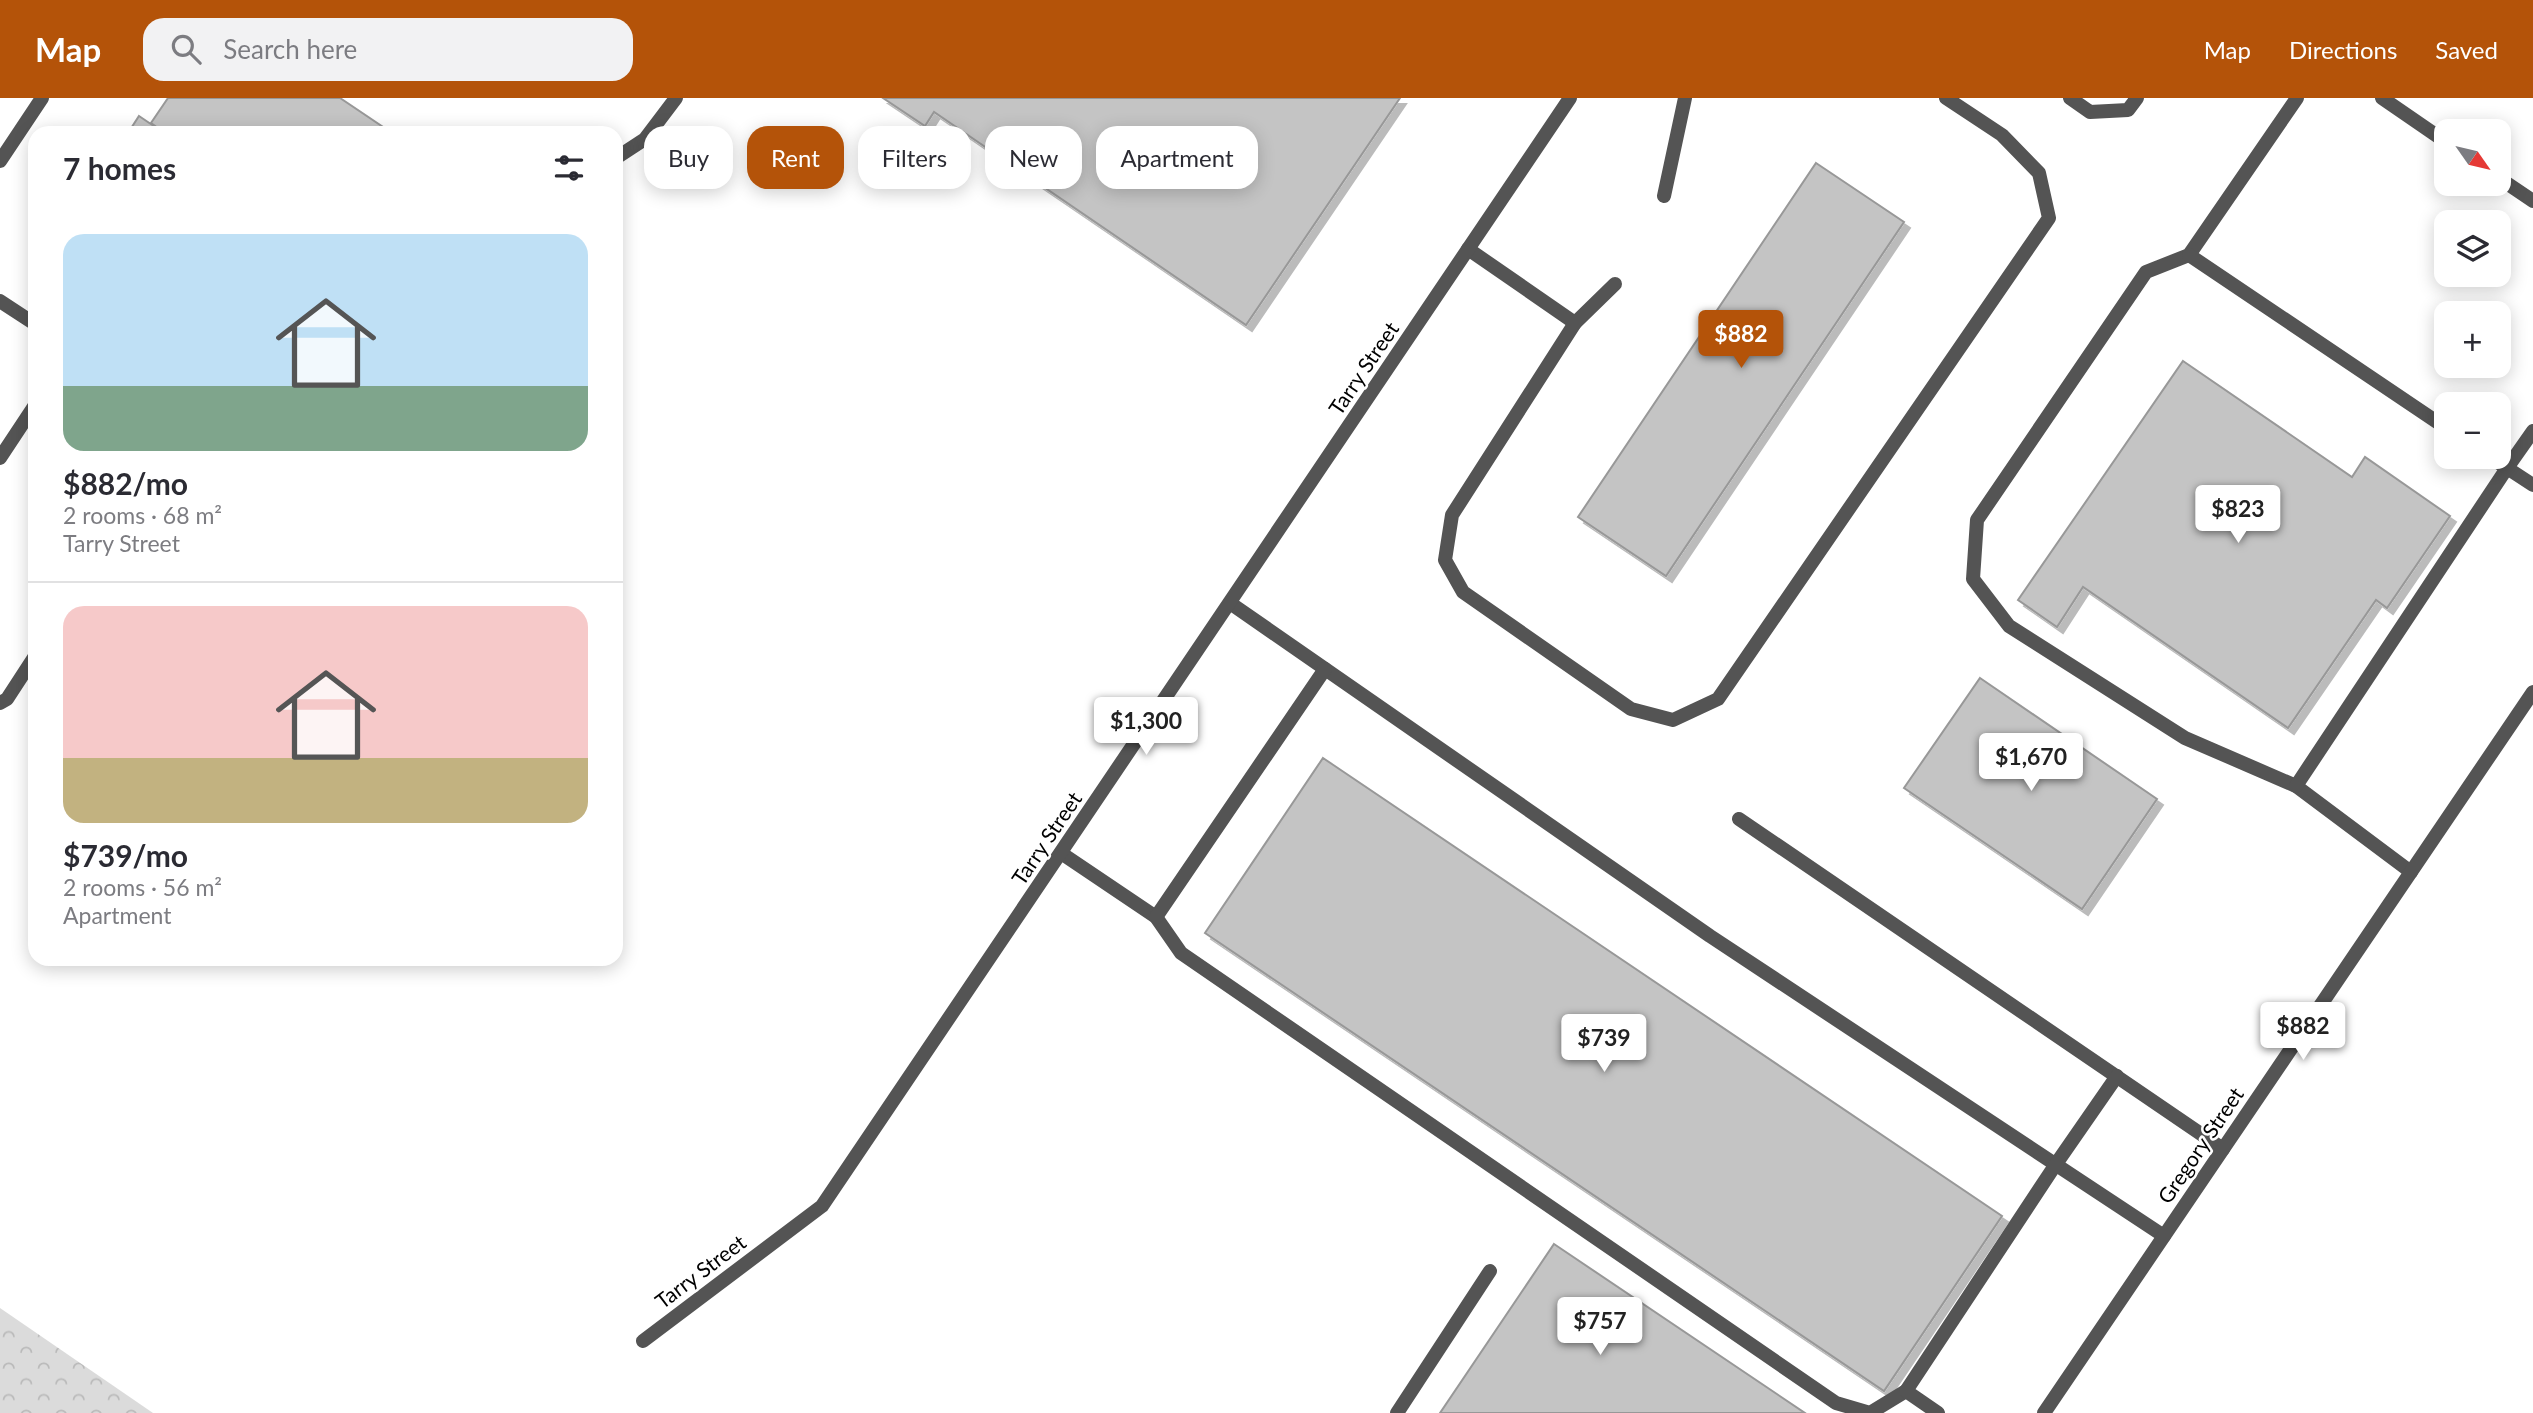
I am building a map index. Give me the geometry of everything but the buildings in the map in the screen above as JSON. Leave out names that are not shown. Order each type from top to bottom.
[{"type":"street","points":[[0,161],[42,98]]},
{"type":"street","points":[[623,153],[645,139],[676,98]]},
{"type":"street","name":"Tarry Street","points":[[643,1341],[822,1206],[1570,98]]},
{"type":"street","points":[[1664,196],[1685,98]]},
{"type":"street","points":[[1615,284],[1575,323],[1452,515],[1445,560],[1463,592],[1631,709],[1674,720],[1718,699],[2049,218],[2039,173],[2002,135],[1947,98]]},
{"type":"street","points":[[2070,98],[2090,112],[2128,110],[2137,98]]},
{"type":"street","points":[[2297,98],[2189,255],[2146,272],[1977,520],[1973,579],[2009,626],[2185,738],[2296,786],[2411,872]]},
{"type":"street","points":[[2382,98],[2434,134]]},
{"type":"street","points":[[2511,186],[2533,201]]},
{"type":"street","points":[[1468,249],[1575,323]]},
{"type":"street","points":[[2189,255],[2434,420]]},
{"type":"street","points":[[0,301],[28,319]]},
{"type":"street","points":[[0,458],[28,416]]},
{"type":"street","points":[[2511,462],[2533,431]]},
{"type":"street","points":[[2296,786],[2506,469]]},
{"type":"street","points":[[2509,469],[2533,485]]},
{"type":"street","points":[[1230,603],[1710,936],[2164,1236]]},
{"type":"street","points":[[0,703],[7,699],[28,667]]},
{"type":"street","points":[[1156,917],[1325,669]]},
{"type":"street","name":"Gregory Street","points":[[2044,1413],[2533,692]]},
{"type":"street","points":[[1739,819],[2223,1149]]},
{"type":"street","points":[[1061,853],[1156,917],[1181,953],[1836,1402],[1870,1413],[1906,1391],[2117,1076]]},
{"type":"street","points":[[1397,1413],[1490,1271]]},
{"type":"street","points":[[1906,1391],[1938,1413]]},
{"type":"green space","points":[[0,1308],[153,1413],[0,1413]]}]
